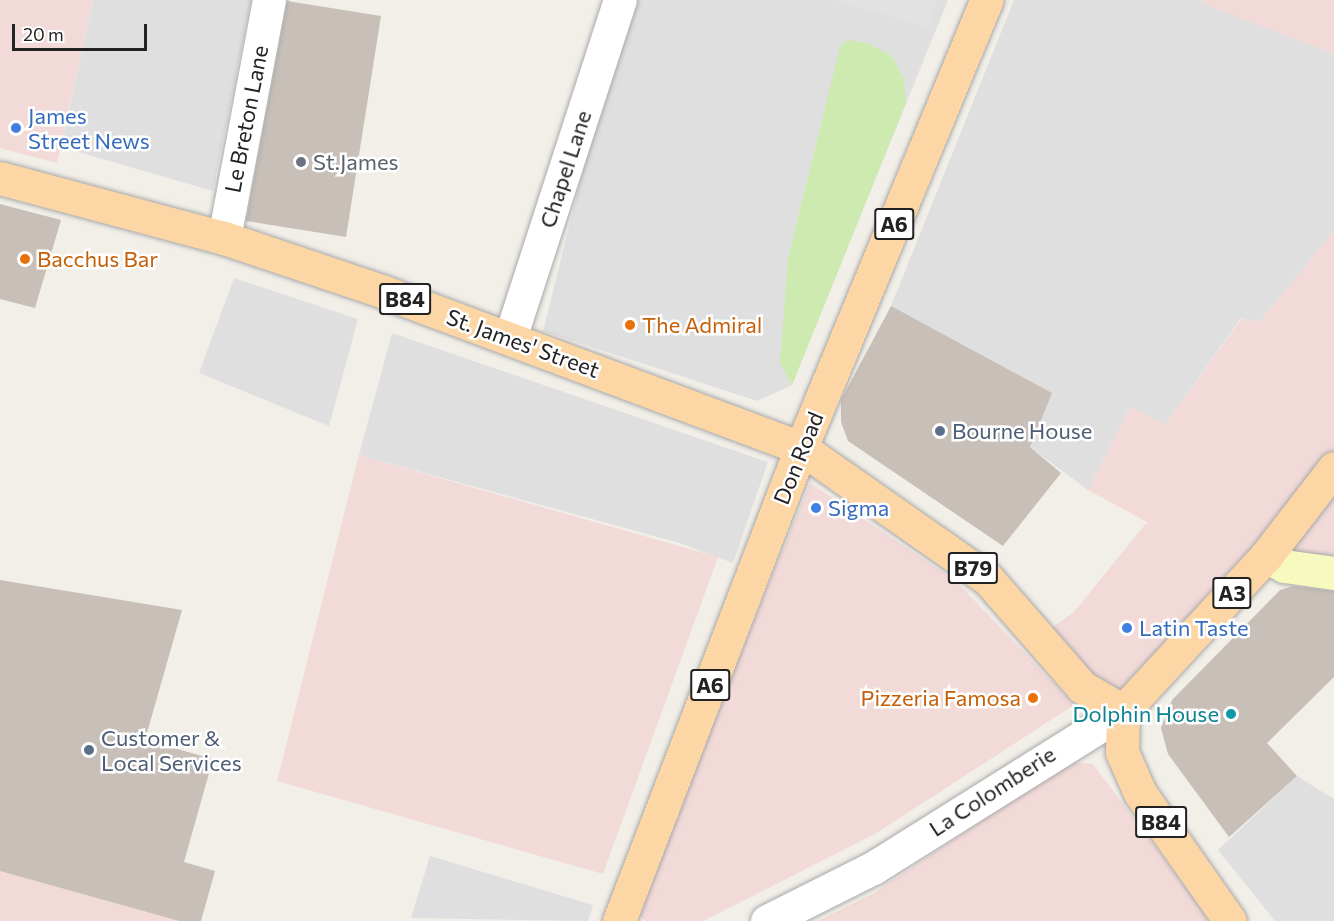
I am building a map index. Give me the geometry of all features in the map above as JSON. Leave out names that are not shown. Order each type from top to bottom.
[{"type":"main road","name":"Don Road","points":[[619,921],[801,448],[987,0]]},
{"type":"main road","name":"St. James' Street","points":[[0,178],[224,238],[510,338],[801,448]]},
{"type":"main road","name":"B79","points":[[801,448],[987,578],[1082,687],[1123,711]]},
{"type":"main road","name":"La Colomberie","points":[[1123,711],[1266,556],[1334,468]]},
{"type":"main road","points":[[1266,556],[1284,566],[1334,573]]},
{"type":"main road","name":"B84","points":[[1123,711],[1122,752],[1140,793],[1230,921]]},
{"type":"street","name":"Le Breton Lane","points":[[224,238],[268,0]]},
{"type":"street","name":"Chapel Lane","points":[[510,338],[620,0]]},
{"type":"street","name":"La Colomberie","points":[[767,921],[873,868],[1123,711]]},
{"type":"shaded area","points":[[0,0],[93,0],[57,163],[0,148]]},
{"type":"shaded area","points":[[93,0],[251,0],[213,191],[61,147]]},
{"type":"shaded area","points":[[637,0],[948,0],[792,385],[757,401],[543,331],[593,131]]},
{"type":"shaded area","points":[[832,0],[938,0],[927,27]]},
{"type":"shaded area","points":[[1014,0],[1203,0],[1334,54],[1334,231],[1259,322],[1241,318],[1165,425],[1130,407],[1088,490],[1030,447],[891,306]]},
{"type":"shaded area","points":[[1203,0],[1334,0],[1334,54],[1201,3]]},
{"type":"shaded area","points":[[1334,231],[1334,573],[1266,556],[1123,711],[1038,637],[1074,612],[1147,522],[1088,490],[1130,407],[1165,425],[1242,318],[1259,322]]},
{"type":"shaded area","points":[[234,278],[358,319],[329,426],[199,373]]},
{"type":"shaded area","points":[[392,333],[768,462],[733,563],[676,542],[359,455]]},
{"type":"shaded area","points":[[359,455],[718,557],[603,874],[277,781]]},
{"type":"shaded area","points":[[810,483],[956,581],[1074,705],[875,834],[703,921],[646,921],[635,914]]},
{"type":"shaded area","points":[[1070,762],[1093,764],[1211,921],[818,921],[874,893]]},
{"type":"shaded area","points":[[1297,776],[1334,799],[1334,921],[1275,921],[1218,850]]},
{"type":"shaded area","points":[[430,856],[593,905],[588,921],[411,918]]},
{"type":"shaded area","points":[[0,871],[179,921],[0,921]]},
{"type":"green space","points":[[848,40],[867,43],[892,56],[904,79],[906,103],[792,385],[780,363],[788,258],[840,47]]},
{"type":"building","name":"St.James","points":[[287,1],[381,16],[346,237],[246,221]]},
{"type":"building","name":"Bacchus Bar","points":[[0,204],[61,220],[35,308],[0,299]]},
{"type":"building","name":"Bourne House","points":[[891,306],[1052,393],[1030,447],[1061,473],[1003,546],[848,441],[841,422],[841,400]]},
{"type":"building","name":"Customer & Local Services","points":[[0,580],[182,610],[145,740],[213,759],[184,862],[215,871],[201,921],[179,921],[0,871]]},
{"type":"building","name":"Dolphin House","points":[[1293,586],[1334,591],[1334,677],[1267,743],[1297,776],[1229,837],[1168,754],[1161,728],[1172,700],[1280,590]]},
{"type":"place","name":"James Street News","points":[[16,128]]},
{"type":"place","name":"St.James","points":[[301,162]]},
{"type":"place","name":"Bacchus Bar","points":[[25,259]]},
{"type":"place","name":"The Admiral","points":[[630,325]]},
{"type":"place","name":"Bourne House","points":[[940,431]]},
{"type":"place","name":"Sigma","points":[[816,508]]},
{"type":"place","name":"Latin Taste","points":[[1127,628]]},
{"type":"place","name":"Pizzeria Famosa","points":[[1033,698]]},
{"type":"place","name":"Dolphin House","points":[[1231,714]]},
{"type":"place","name":"Customer & Local Services","points":[[89,750]]}]
